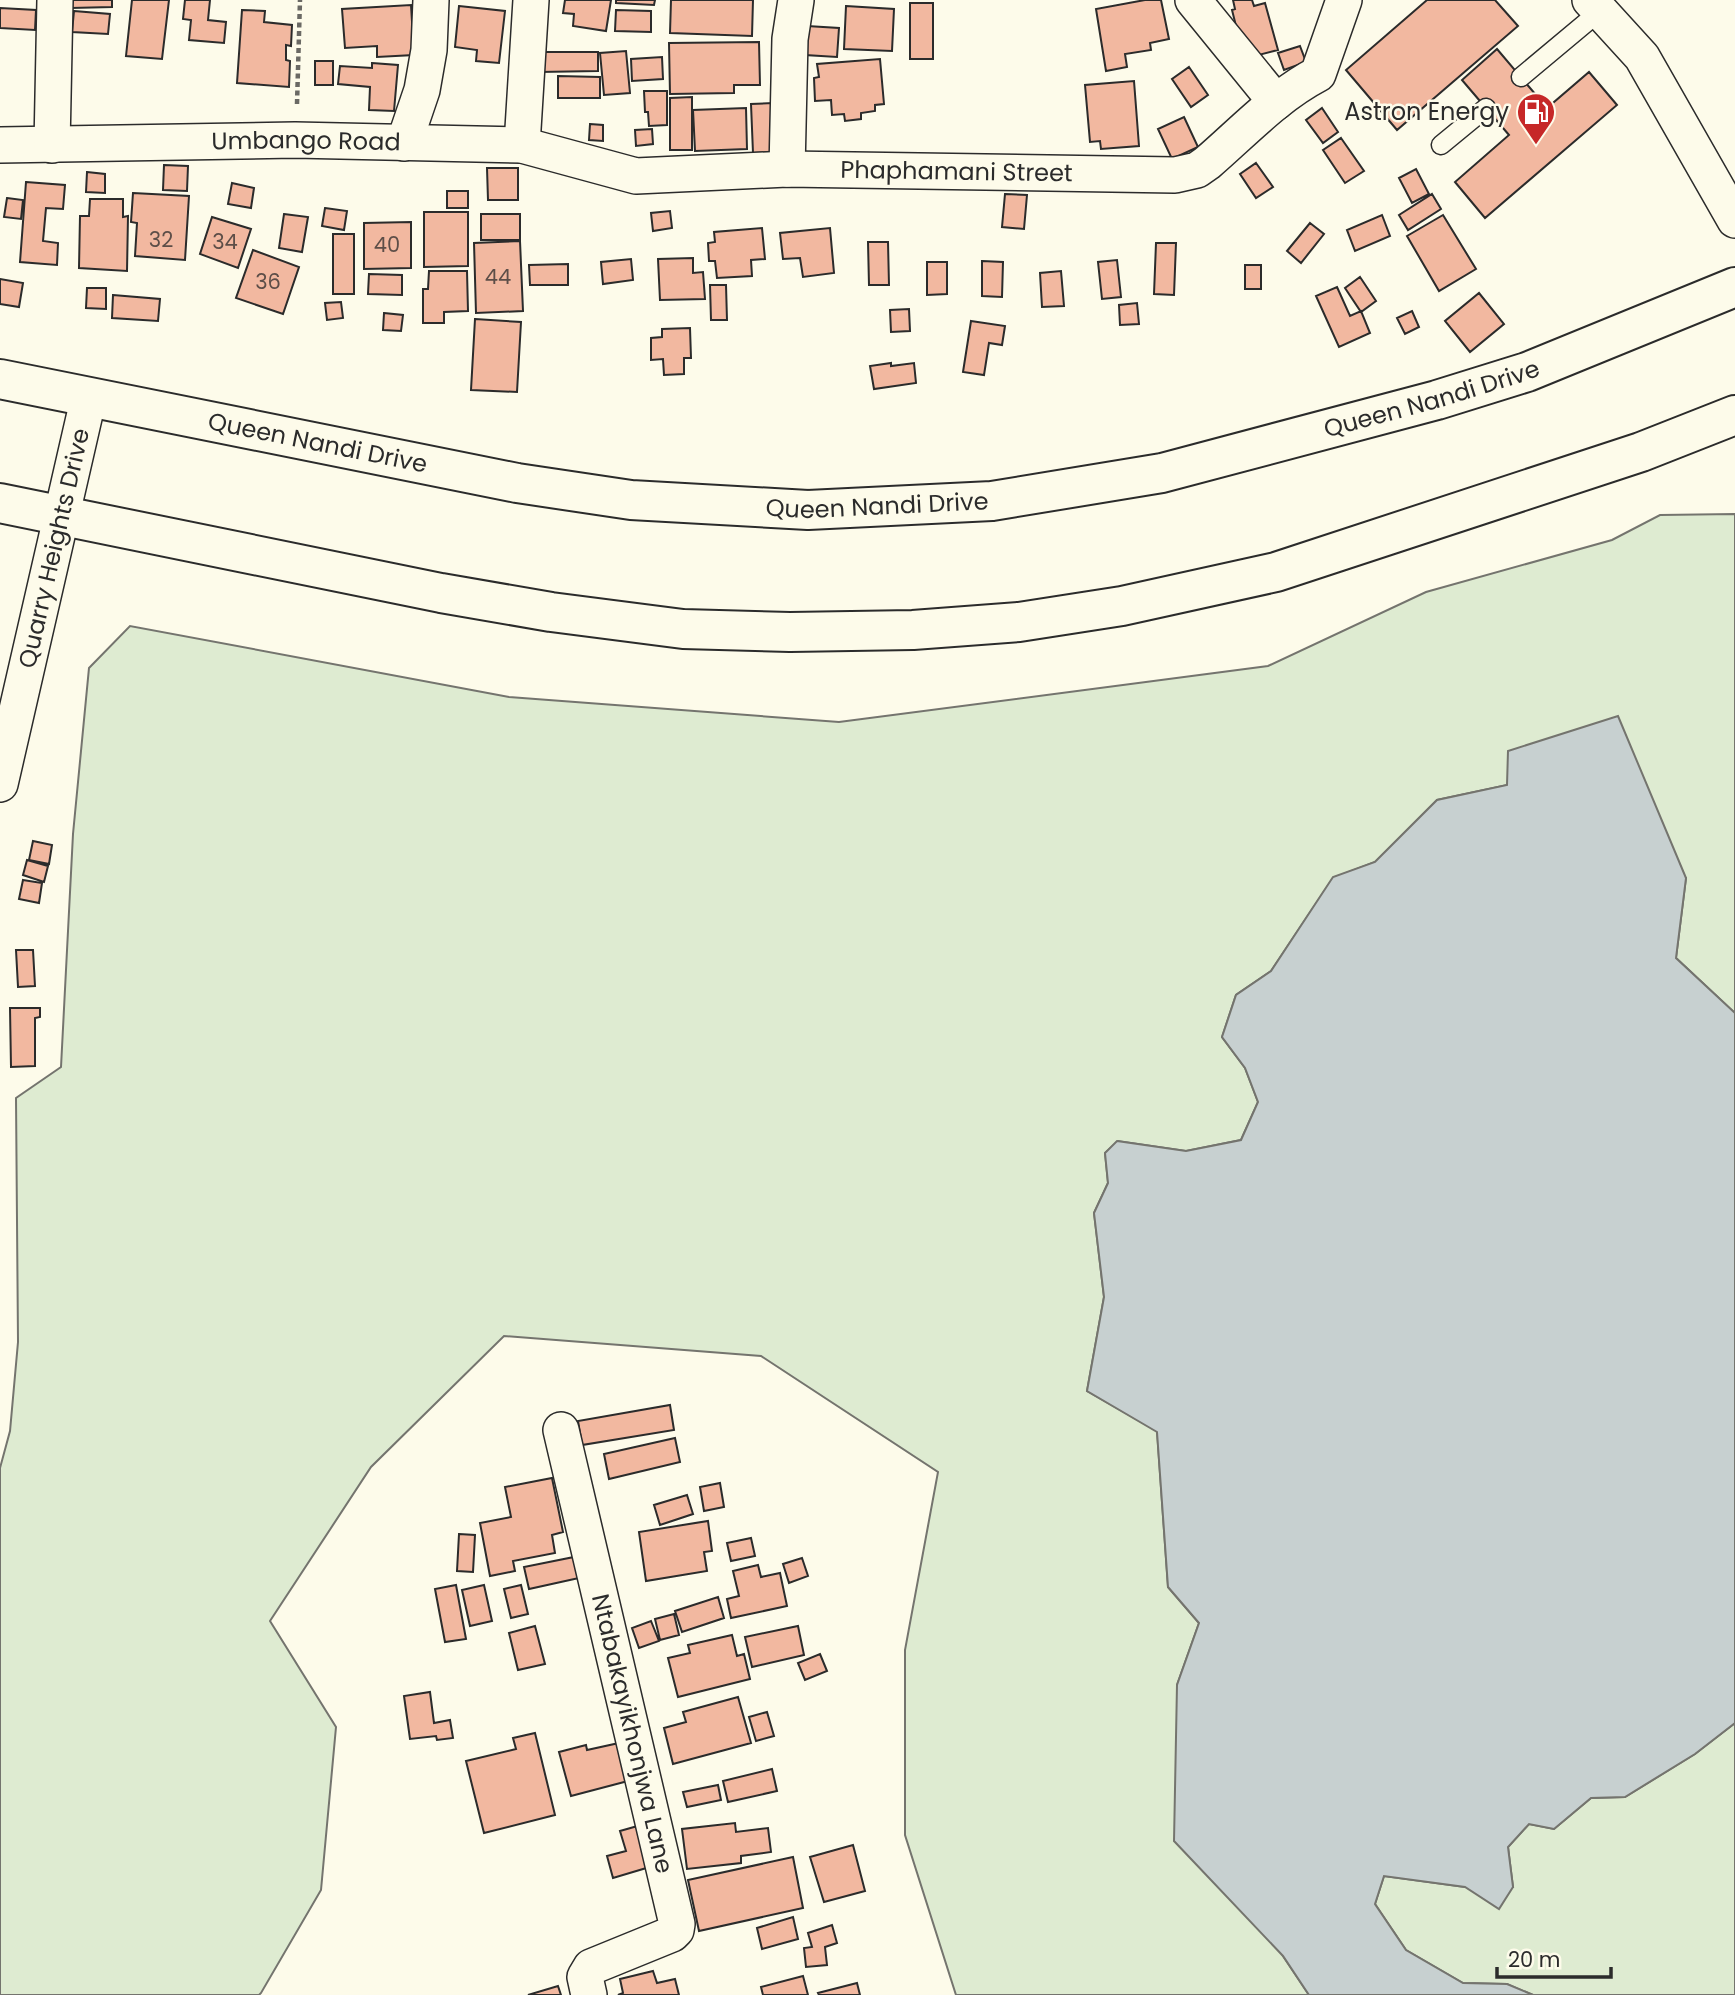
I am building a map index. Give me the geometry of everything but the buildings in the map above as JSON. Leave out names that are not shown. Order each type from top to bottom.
[{"type":"main road","name":"Queen Nandi Drive","points":[[0,379],[517,483],[631,500],[808,510],[992,502],[1162,472],[1437,400],[1527,372],[1735,287]]},
{"type":"main road","points":[[0,503],[441,593],[551,612],[683,629],[790,632],[913,630],[1019,622],[1110,608],[1276,572],[1628,456],[1735,415]]},
{"type":"street","points":[[52,145],[55,0]]},
{"type":"street","points":[[404,143],[422,90],[429,50],[431,0]]},
{"type":"street","points":[[522,145],[531,0]]},
{"type":"street","points":[[787,170],[790,38],[796,0]]},
{"type":"street","points":[[1193,0],[1276,102]]},
{"type":"street","name":"Phaphamani Street","points":[[610,170],[636,176],[787,170],[1175,175],[1197,170],[1298,84],[1318,74],[1344,0]]},
{"type":"street","points":[[1595,6],[1642,57],[1735,220]]},
{"type":"street","name":"Umbango Road","points":[[0,145],[295,140],[522,145],[610,170]]},
{"type":"street","name":"Quarry Heights Drive","points":[[0,784],[89,396]]},
{"type":"street","name":"Ntabakayikhonjwa Lane","points":[[561,1430],[677,1924],[672,1934],[591,1967],[587,1988]]},
{"type":"lane","points":[[1521,78],[1595,6]]},
{"type":"lane","points":[[1441,145],[1486,108]]},
{"type":"path","points":[[295,140],[300,0]]},
{"type":"green space","points":[[1735,514],[1735,1013],[1676,958],[1686,878],[1507,785],[1437,800],[1375,862],[1333,878],[1271,971],[1236,995],[1222,1037],[1245,1068],[1258,1102],[1241,1140],[1186,1151],[1118,1141],[1105,1153],[1108,1183],[1094,1213],[1104,1297],[1087,1391],[1157,1431],[1168,1587],[1199,1623],[1177,1685],[1283,1956],[1309,1995],[956,1995],[905,1835],[905,1650],[938,1472],[761,1356],[504,1336],[371,1467],[270,1621],[336,1727],[321,1890],[261,1993],[0,1995],[0,1468],[10,1431],[18,1342],[16,1098],[61,1067],[73,834],[89,668],[130,626],[509,697],[839,722],[1268,666],[1426,592],[1612,540],[1660,515]]},
{"type":"green space","points":[[1735,1723],[1735,1995],[1533,1995],[1507,1984],[1463,1983],[1406,1950],[1375,1904],[1384,1876],[1465,1887],[1513,1887],[1508,1847],[1529,1824],[1554,1829],[1591,1798],[1625,1797],[1695,1754]]},
{"type":"shaded area","points":[[1618,716],[1686,878],[1676,958],[1735,1013],[1735,1723],[1695,1754],[1625,1797],[1591,1798],[1554,1829],[1529,1824],[1508,1847],[1513,1887],[1499,1909],[1465,1887],[1384,1876],[1375,1904],[1406,1950],[1463,1983],[1507,1984],[1533,1995],[1309,1995],[1283,1956],[1174,1841],[1177,1685],[1199,1623],[1168,1587],[1157,1432],[1087,1391],[1104,1297],[1094,1213],[1108,1183],[1105,1153],[1117,1141],[1186,1151],[1241,1140],[1258,1102],[1245,1068],[1222,1037],[1236,995],[1271,971],[1333,877],[1375,862],[1437,800],[1507,785],[1508,751]]},
{"type":"place","name":"Astron Energy","points":[[1536,146]]}]
